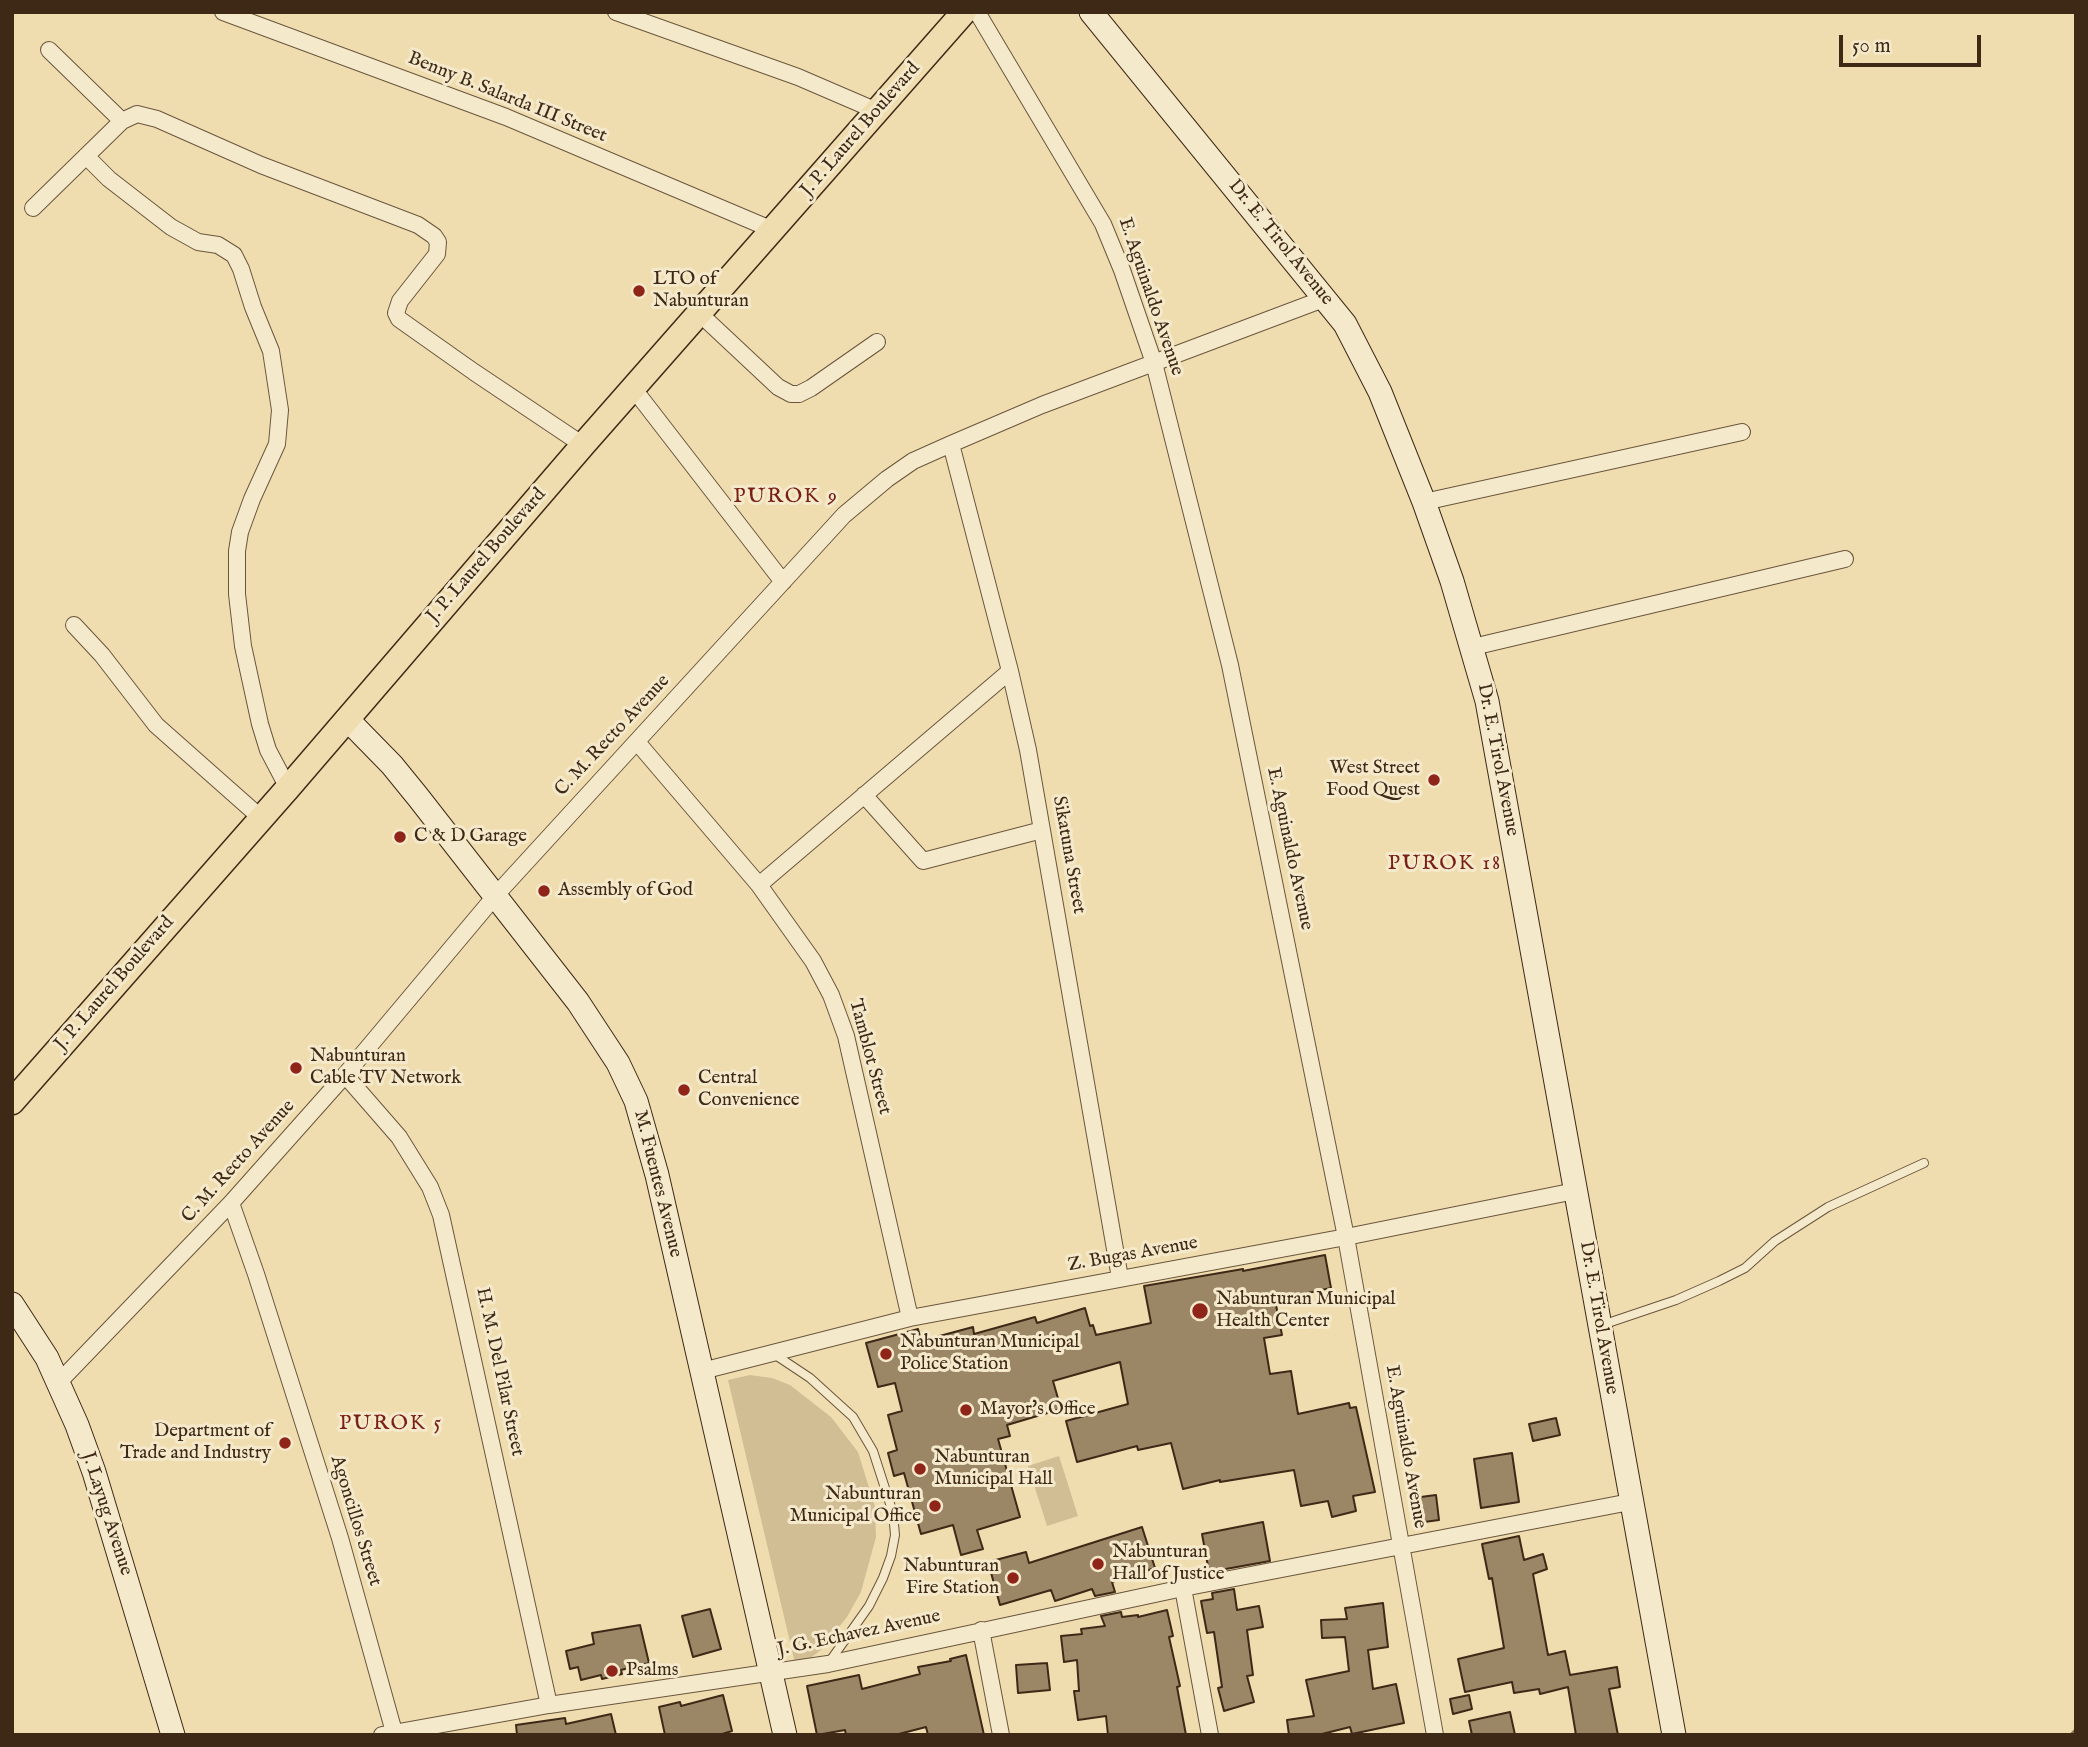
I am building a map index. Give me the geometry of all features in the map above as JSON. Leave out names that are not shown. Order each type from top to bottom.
[{"type":"main road","name":"Dr. E. Tirol Avenue","points":[[1091,12],[1345,324],[1374,381],[1424,502],[1473,647],[1487,701],[1674,1735]]},
{"type":"main road","name":"J. P. Laurel Boulevard","points":[[12,1102],[877,111],[954,16]]},
{"type":"main road","name":"M. Fuentes Avenue","points":[[347,719],[392,765],[496,895],[600,1033],[636,1101],[657,1175],[785,1735]]},
{"type":"main road","name":"J. Layug Avenue","points":[[12,1304],[33,1333],[59,1382],[94,1472],[173,1735]]},
{"type":"street","name":"Benny B. Salarda III Street","points":[[223,12],[506,117],[773,230]]},
{"type":"street","points":[[616,12],[798,76],[877,111]]},
{"type":"street","name":"E. Aguinaldo Avenue","points":[[977,12],[1103,224],[1154,363],[1230,665],[1346,1237],[1435,1735]]},
{"type":"street","points":[[49,50],[122,121]]},
{"type":"street","points":[[33,208],[122,121],[137,114],[146,115],[261,165],[427,230],[438,242],[437,254],[400,301],[396,313],[399,319],[583,445]]},
{"type":"street","points":[[86,156],[109,179],[171,227],[198,242],[218,245],[234,256],[271,351],[280,410],[279,437],[271,463],[252,499],[240,532],[237,594],[243,646],[260,724],[268,750],[288,788]]},
{"type":"street","name":"C. M. Recto Avenue","points":[[59,1382],[231,1203],[345,1075],[496,895],[844,515],[887,479],[914,461],[951,444],[1041,405],[1326,298]]},
{"type":"street","points":[[699,313],[778,387],[791,394],[799,394],[811,388],[877,342]]},
{"type":"street","points":[[633,388],[783,582]]},
{"type":"street","points":[[1424,502],[1742,432]]},
{"type":"street","name":"Sikatuna Street","points":[[951,444],[1028,750],[1120,1278]]},
{"type":"street","points":[[1473,647],[1845,559]]},
{"type":"street","points":[[74,625],[102,655],[156,725],[261,818]]},
{"type":"street","points":[[759,885],[1010,671]]},
{"type":"street","name":"Tamblot Street","points":[[637,741],[759,885],[813,961],[831,995],[846,1036],[910,1318]]},
{"type":"street","points":[[864,795],[923,861],[1042,830]]},
{"type":"street","name":"H. M. Del Pilar Street","points":[[345,1075],[399,1138],[430,1187],[441,1215],[549,1705]]},
{"type":"street","name":"Z. Bugas Avenue","points":[[702,1371],[910,1318],[1346,1237],[1575,1191]]},
{"type":"street","name":"Agoncillos Street","points":[[231,1203],[335,1525],[388,1734]]},
{"type":"street","name":"J. G. Echavez Avenue","points":[[388,1734],[549,1705],[828,1664],[1183,1588],[1630,1502]]},
{"type":"street","points":[[1183,1588],[1210,1735]]},
{"type":"street","points":[[981,1630],[1001,1735]]},
{"type":"lane","points":[[1599,1326],[1676,1300],[1745,1268],[1775,1241],[1828,1207],[1924,1163]]},
{"type":"lane","points":[[773,1353],[810,1378],[853,1417],[873,1451],[893,1513],[895,1535],[883,1578],[869,1606],[828,1664]]},
{"type":"shaded area","points":[[750,1375],[772,1378],[790,1385],[831,1417],[858,1452],[875,1507],[876,1537],[861,1592],[847,1617],[821,1650],[809,1659],[795,1663],[728,1380]]},
{"type":"shaded area","points":[[1059,1456],[1078,1516],[1047,1526],[1028,1466]]},
{"type":"building","points":[[1325,1255],[1331,1288],[1275,1300],[1282,1335],[1264,1338],[1270,1374],[1291,1371],[1298,1414],[1349,1403],[1350,1408],[1356,1407],[1375,1492],[1353,1496],[1356,1511],[1332,1517],[1328,1501],[1301,1506],[1294,1470],[1220,1480],[1183,1489],[1171,1443],[1138,1450],[1137,1446],[1077,1462],[1066,1421],[1128,1404],[1120,1362],[1053,1381],[1061,1409],[1007,1425],[1010,1436],[998,1439],[1020,1517],[977,1530],[983,1549],[961,1555],[953,1525],[921,1534],[904,1473],[894,1476],[888,1453],[897,1450],[888,1415],[902,1411],[895,1383],[878,1387],[866,1343],[918,1329],[921,1341],[973,1327],[974,1334],[1035,1317],[1037,1323],[1085,1308],[1090,1326],[1093,1325],[1096,1335],[1151,1323],[1144,1286]]},
{"type":"building","points":[[1556,1418],[1560,1435],[1533,1441],[1529,1424]]},
{"type":"building","points":[[1512,1453],[1519,1502],[1481,1508],[1474,1459]]},
{"type":"building","points":[[1436,1495],[1439,1520],[1417,1523],[1413,1498]]},
{"type":"building","points":[[1263,1522],[1270,1561],[1209,1572],[1202,1534]]},
{"type":"building","name":"Nabunturan Hall of Justice","points":[[1142,1527],[1155,1568],[1112,1582],[1115,1592],[1095,1596],[1092,1589],[1055,1601],[1051,1590],[1000,1605],[988,1562],[1026,1552],[1029,1563]]},
{"type":"building","points":[[1519,1536],[1524,1560],[1543,1554],[1547,1569],[1533,1574],[1548,1655],[1565,1651],[1570,1675],[1617,1667],[1620,1687],[1609,1689],[1618,1735],[1576,1735],[1568,1687],[1540,1694],[1539,1689],[1514,1693],[1512,1682],[1465,1692],[1458,1659],[1504,1648],[1492,1578],[1489,1579],[1482,1544]]},
{"type":"building","points":[[1234,1589],[1237,1610],[1259,1606],[1263,1627],[1247,1630],[1253,1675],[1247,1676],[1254,1702],[1224,1711],[1218,1688],[1222,1687],[1214,1632],[1207,1633],[1201,1601],[1213,1599],[1212,1593]]},
{"type":"building","points":[[1383,1603],[1388,1647],[1368,1650],[1373,1689],[1396,1684],[1404,1723],[1352,1734],[1350,1727],[1318,1735],[1289,1735],[1287,1720],[1314,1716],[1306,1680],[1349,1671],[1345,1637],[1322,1638],[1321,1620],[1347,1619],[1345,1608]]},
{"type":"building","points":[[710,1609],[721,1649],[693,1657],[682,1616]]},
{"type":"building","points":[[1167,1610],[1186,1735],[1108,1735],[1106,1716],[1078,1720],[1074,1691],[1079,1691],[1077,1660],[1064,1662],[1061,1636],[1082,1634],[1081,1629],[1105,1626],[1101,1616],[1121,1612],[1122,1617],[1138,1617]]},
{"type":"building","points":[[640,1625],[649,1663],[621,1670],[622,1674],[602,1679],[601,1675],[581,1680],[578,1667],[570,1669],[566,1651],[594,1644],[592,1633]]},
{"type":"building","points":[[966,1655],[984,1735],[928,1735],[926,1727],[895,1735],[846,1735],[845,1730],[817,1735],[807,1686],[859,1675],[862,1689],[920,1674],[918,1667],[951,1661],[950,1659]]},
{"type":"building","points":[[1047,1663],[1050,1690],[1018,1693],[1016,1665]]},
{"type":"building","points":[[723,1695],[732,1731],[719,1735],[665,1735],[659,1707],[680,1702],[681,1706]]},
{"type":"building","points":[[1469,1695],[1472,1709],[1453,1714],[1450,1699]]},
{"type":"building","points":[[1510,1712],[1515,1735],[1472,1735],[1469,1721]]},
{"type":"building","points":[[611,1714],[616,1735],[517,1735],[516,1725],[565,1718],[566,1724]]},
{"type":"waterway","points":[[2072,1735],[2076,1731]]},
{"type":"place","name":"LTO of Nabunturan","points":[[639,291]]},
{"type":"place","name":"West Street Food Quest","points":[[1434,780]]},
{"type":"place","name":"C & D Garage","points":[[400,837]]},
{"type":"place","name":"Assembly of God","points":[[544,891]]},
{"type":"place","name":"Nabunturan Cable TV Network","points":[[296,1068]]},
{"type":"place","name":"Central Convenience","points":[[684,1090]]},
{"type":"place","name":"Nabunturan Municipal Health Center","points":[[1200,1311]]},
{"type":"place","name":"Nabunturan Municipal Police Station","points":[[886,1354]]},
{"type":"place","name":"Mayor's Office","points":[[966,1410]]},
{"type":"place","name":"Department of Trade and Industry","points":[[285,1443]]},
{"type":"place","name":"Nabunturan Municipal Hall","points":[[920,1469]]},
{"type":"place","name":"Nabunturan Municipal Office","points":[[935,1506]]},
{"type":"place","name":"Nabunturan Hall of Justice","points":[[1098,1564]]},
{"type":"place","name":"Nabunturan Fire Station","points":[[1013,1578]]},
{"type":"place","name":"Psalms","points":[[612,1671]]},
{"type":"district","name":"PUROK 9","points":[[786,498]]},
{"type":"district","name":"PUROK 18","points":[[1445,865]]},
{"type":"district","name":"PUROK 5","points":[[391,1425]]}]
